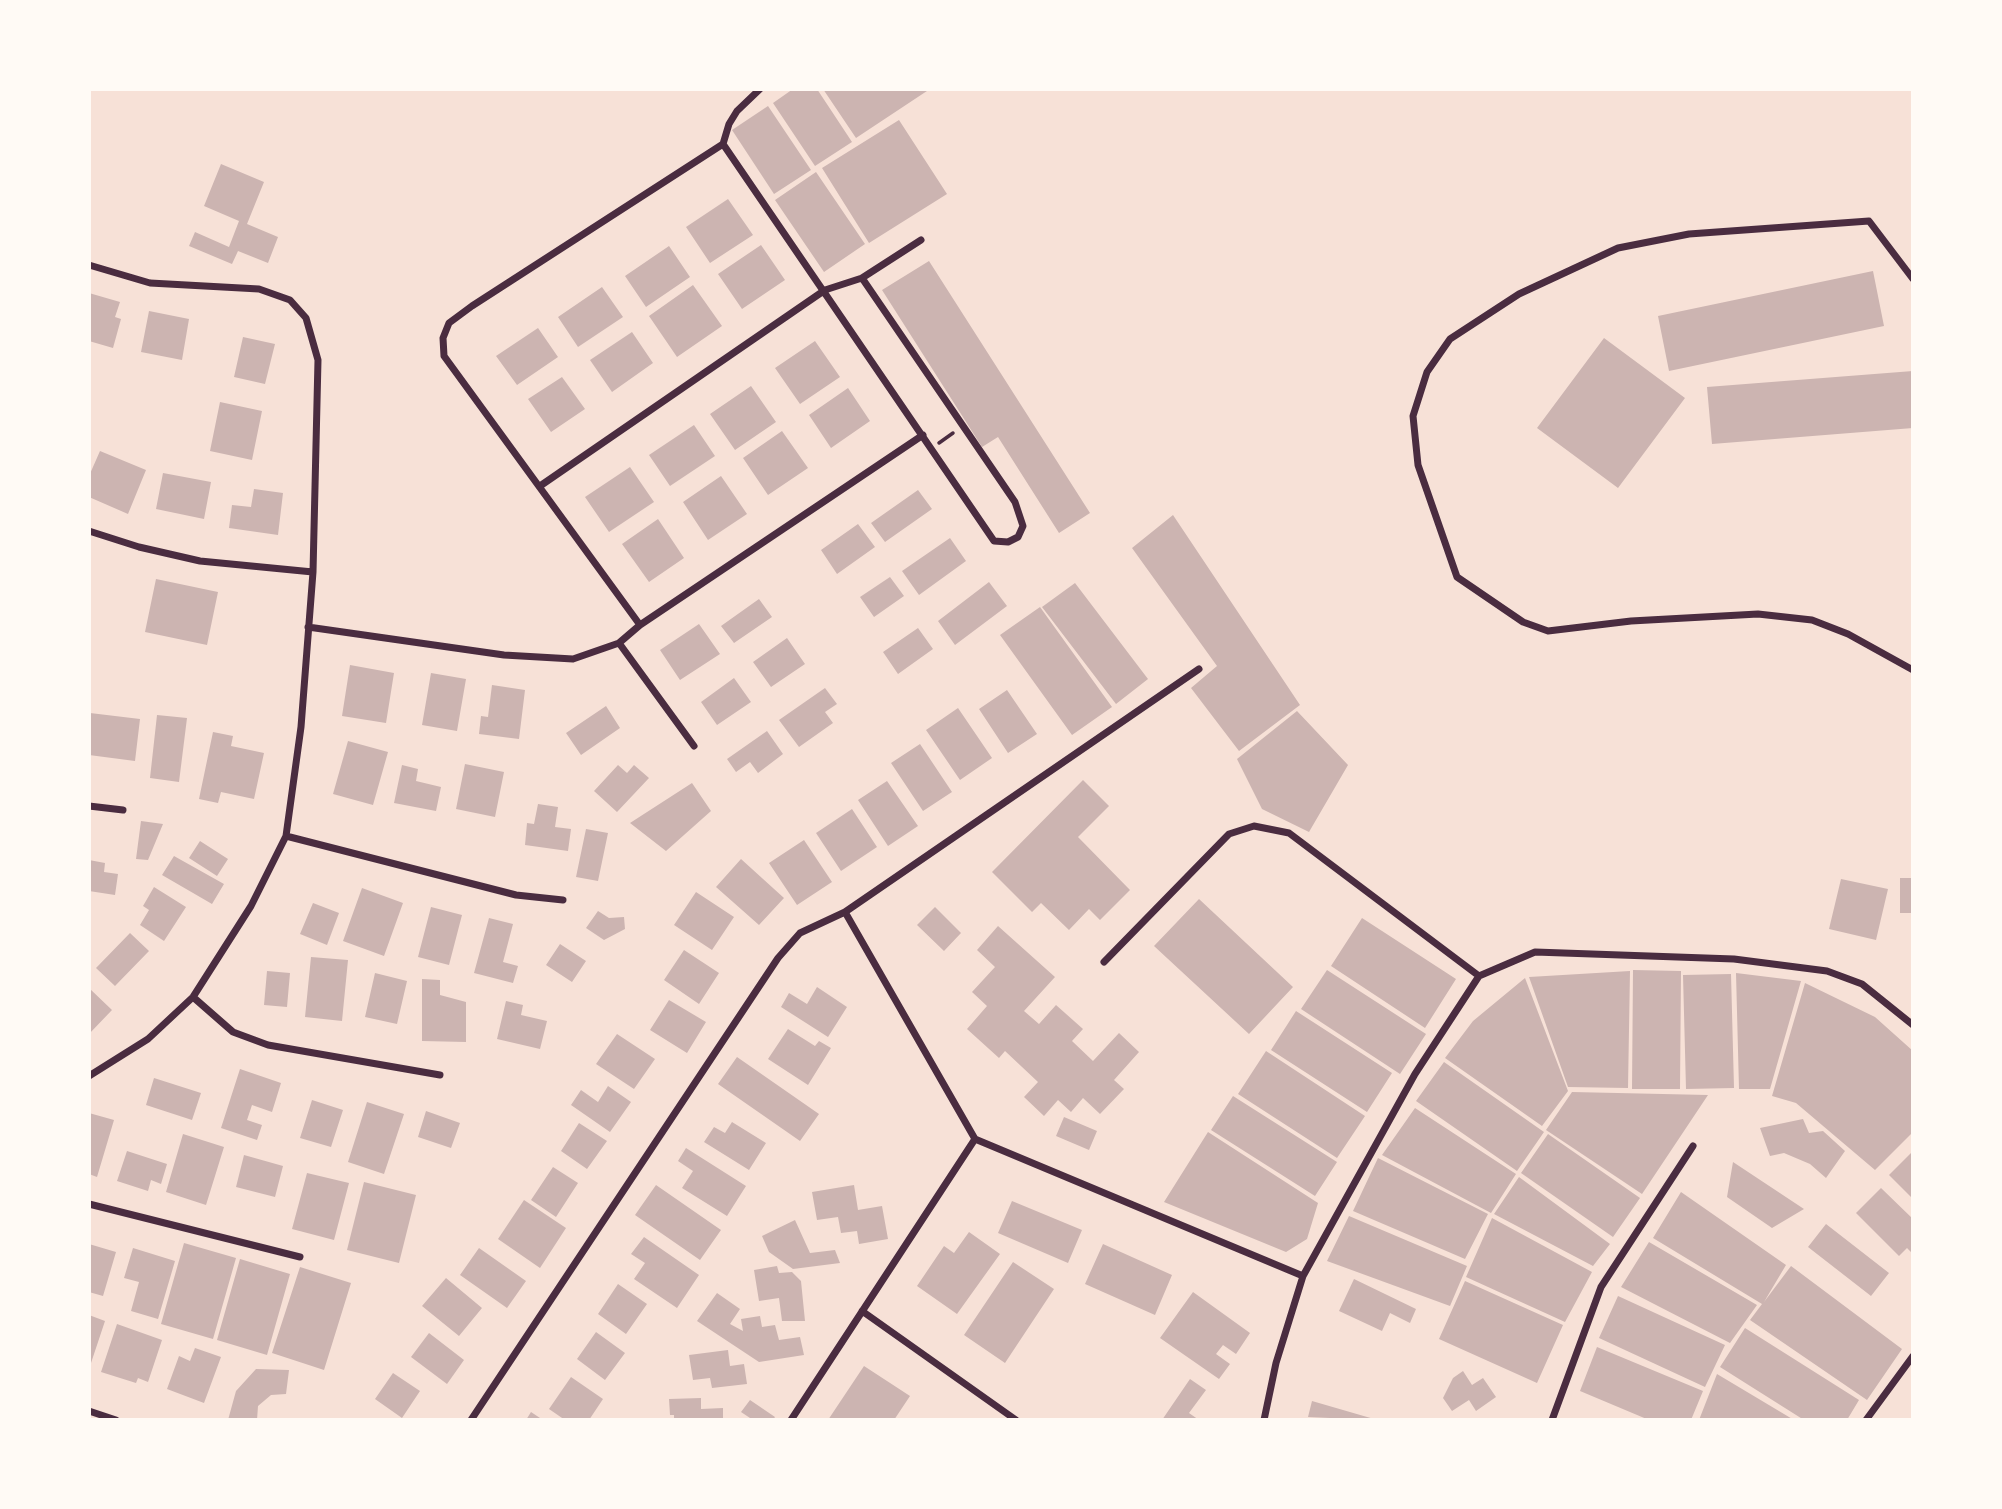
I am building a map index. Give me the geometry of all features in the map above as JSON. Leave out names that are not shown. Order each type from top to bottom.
[{"type":"street","points":[[640,625],[444,356],[443,338],[449,323],[723,144],[729,124],[737,111],[760,89]]},
{"type":"street","points":[[723,144],[825,289],[994,541],[1008,542],[1018,537],[1023,526],[1016,502],[862,278]]},
{"type":"street","points":[[1913,279],[1869,221],[1689,234],[1618,248],[1519,294],[1450,339],[1427,372],[1413,416],[1418,465],[1457,577],[1523,622],[1548,631],[1631,621],[1758,614],[1811,620],[1848,634],[1913,670]]},
{"type":"street","points":[[540,486],[825,289],[862,278],[921,240]]},
{"type":"street","points":[[89,265],[150,284],[259,289],[290,300],[306,318],[318,360],[313,572],[301,727],[286,836],[256,897],[193,997],[148,1039],[89,1076]]},
{"type":"street","points":[[309,627],[504,655],[573,659],[619,643],[640,625],[923,435]]},
{"type":"street","points":[[89,531],[139,547],[200,561],[313,572]]},
{"type":"street","points":[[619,643],[694,746]]},
{"type":"street","points":[[471,1420],[778,958],[800,933],[845,912],[1199,668]]},
{"type":"street","points":[[89,806],[123,810]]},
{"type":"street","points":[[1104,962],[1230,834],[1254,827],[1289,833],[1479,976]]},
{"type":"street","points":[[286,836],[516,895],[563,900]]},
{"type":"street","points":[[845,912],[975,1139],[1303,1276]]},
{"type":"street","points":[[1264,1420],[1276,1363],[1303,1276],[1415,1074],[1479,976],[1535,952],[1734,960],[1827,971],[1862,984],[1913,1025]]},
{"type":"street","points":[[193,997],[233,1032],[268,1045],[440,1074]]},
{"type":"street","points":[[791,1420],[975,1139]]},
{"type":"street","points":[[1552,1420],[1601,1287],[1693,1146]]},
{"type":"street","points":[[89,1204],[300,1257]]},
{"type":"street","points":[[862,1311],[1016,1420]]},
{"type":"street","points":[[1866,1420],[1913,1356]]},
{"type":"street","points":[[89,1411],[116,1420]]},
{"type":"path","points":[[932,448],[963,426]]},
{"type":"building","points":[[793,89],[817,89],[852,142],[815,166],[773,103]]},
{"type":"building","points":[[823,89],[930,89],[856,138]]},
{"type":"building","points":[[768,106],[811,170],[774,194],[732,130]]},
{"type":"building","points":[[899,120],[947,194],[869,243],[822,168]]},
{"type":"building","points":[[221,164],[264,182],[247,224],[278,237],[268,263],[238,251],[232,264],[189,246],[195,232],[229,247],[239,221],[204,206]]},
{"type":"building","points":[[816,172],[865,244],[824,272],[775,200]]},
{"type":"building","points":[[728,199],[753,235],[710,263],[686,227]]},
{"type":"building","points":[[761,245],[785,280],[742,309],[718,274]]},
{"type":"building","points":[[669,246],[690,277],[646,307],[625,276]]},
{"type":"building","points":[[929,261],[1090,513],[1059,533],[998,437],[982,447],[882,290]]},
{"type":"building","points":[[1873,271],[1884,326],[1669,371],[1658,316]]},
{"type":"building","points":[[693,285],[722,326],[677,357],[649,316]]},
{"type":"building","points":[[602,287],[623,317],[578,347],[558,317]]},
{"type":"building","points":[[89,293],[120,302],[115,317],[121,319],[113,348],[89,341]]},
{"type":"building","points":[[149,311],[189,319],[182,360],[141,352]]},
{"type":"building","points":[[538,328],[558,357],[517,385],[496,356]]},
{"type":"building","points":[[632,332],[653,363],[612,392],[590,360]]},
{"type":"building","points":[[243,337],[275,344],[265,384],[234,377]]},
{"type":"building","points":[[1604,338],[1685,398],[1618,488],[1537,428]]},
{"type":"building","points":[[815,341],[840,377],[800,404],[775,368]]},
{"type":"building","points":[[1913,371],[1913,428],[1712,444],[1707,387]]},
{"type":"building","points":[[562,377],[585,409],[551,432],[528,399]]},
{"type":"building","points":[[751,386],[776,422],[735,450],[710,414]]},
{"type":"building","points":[[848,388],[870,421],[831,448],[809,415]]},
{"type":"building","points":[[220,402],[262,411],[252,460],[210,451]]},
{"type":"building","points":[[694,425],[715,456],[670,486],[649,455]]},
{"type":"building","points":[[782,431],[808,468],[768,495],[743,458]]},
{"type":"building","points":[[100,451],[146,470],[128,514],[89,497],[89,476]]},
{"type":"building","points":[[630,467],[654,502],[609,532],[585,497]]},
{"type":"building","points":[[163,473],[211,482],[204,519],[156,509]]},
{"type":"building","points":[[721,476],[747,514],[708,540],[683,502]]},
{"type":"building","points":[[254,489],[283,493],[278,535],[229,528],[232,505],[251,507]]},
{"type":"building","points":[[918,490],[932,509],[885,542],[871,523]]},
{"type":"building","points":[[1173,515],[1300,705],[1239,751],[1191,688],[1217,666],[1132,548]]},
{"type":"building","points":[[658,519],[684,558],[649,582],[622,544]]},
{"type":"building","points":[[858,524],[875,547],[837,574],[821,550]]},
{"type":"building","points":[[950,538],[966,561],[919,595],[902,571]]},
{"type":"building","points":[[890,577],[904,596],[874,617],[860,597]]},
{"type":"building","points":[[156,579],[218,592],[207,645],[145,632]]},
{"type":"building","points":[[989,582],[1007,606],[955,645],[938,621]]},
{"type":"building","points":[[1075,583],[1148,679],[1116,704],[1042,607]]},
{"type":"building","points":[[759,599],[772,617],[734,643],[721,626]]},
{"type":"building","points":[[1040,607],[1112,707],[1072,735],[1000,635]]},
{"type":"building","points":[[699,624],[720,654],[680,680],[660,650]]},
{"type":"building","points":[[918,628],[933,649],[898,674],[883,652]]},
{"type":"building","points":[[787,638],[805,664],[771,687],[753,662]]},
{"type":"building","points":[[350,665],[394,673],[386,723],[342,716]]},
{"type":"building","points":[[431,673],[466,679],[457,731],[422,725]]},
{"type":"building","points":[[734,678],[751,702],[717,725],[701,702]]},
{"type":"building","points":[[492,685],[525,690],[519,739],[479,734],[481,716],[488,717]]},
{"type":"building","points":[[825,688],[837,704],[825,712],[833,723],[799,747],[779,720]]},
{"type":"building","points":[[1007,690],[1037,734],[1008,753],[979,709]]},
{"type":"building","points":[[606,706],[620,728],[581,755],[566,733]]},
{"type":"building","points":[[958,708],[992,758],[960,780],[926,730]]},
{"type":"building","points":[[1297,711],[1348,765],[1309,832],[1262,809],[1237,759]]},
{"type":"building","points":[[90,713],[140,719],[135,761],[89,755]]},
{"type":"building","points":[[157,715],[187,718],[179,782],[150,778]]},
{"type":"building","points":[[767,731],[783,754],[758,773],[750,762],[736,772],[727,759]]},
{"type":"building","points":[[213,732],[233,736],[231,746],[264,753],[254,799],[221,792],[218,803],[199,799]]},
{"type":"building","points":[[348,741],[388,752],[373,805],[333,794]]},
{"type":"building","points":[[920,744],[952,792],[923,811],[891,763]]},
{"type":"building","points":[[465,764],[504,772],[495,817],[456,809]]},
{"type":"building","points":[[402,765],[418,769],[416,781],[441,787],[436,811],[394,803]]},
{"type":"building","points":[[618,765],[627,773],[634,765],[649,778],[617,812],[594,791]]},
{"type":"building","points":[[1083,780],[1109,806],[1078,837],[1130,890],[1100,920],[1089,909],[1069,930],[1041,903],[1032,912],[992,872]]},
{"type":"building","points":[[887,781],[918,826],[888,846],[858,800]]},
{"type":"building","points":[[692,783],[711,811],[666,851],[630,823]]},
{"type":"building","points":[[538,804],[558,807],[555,827],[571,829],[568,851],[525,845],[527,823],[534,824]]},
{"type":"building","points":[[852,809],[877,847],[841,871],[816,833]]},
{"type":"building","points":[[141,821],[163,824],[148,860],[136,859]]},
{"type":"building","points":[[586,829],[608,833],[598,881],[576,877]]},
{"type":"building","points":[[804,840],[832,882],[797,905],[769,863]]},
{"type":"building","points":[[200,841],[228,859],[217,876],[189,858]]},
{"type":"building","points":[[174,856],[224,884],[212,904],[162,875]]},
{"type":"building","points":[[741,859],[784,898],[759,925],[716,887]]},
{"type":"building","points":[[89,860],[105,863],[104,872],[118,874],[115,895],[89,891]]},
{"type":"building","points":[[1900,878],[1913,878],[1913,913],[1900,913]]},
{"type":"building","points":[[1841,879],[1888,889],[1876,940],[1829,929]]},
{"type":"building","points":[[154,887],[186,907],[164,941],[140,925],[149,910],[143,906]]},
{"type":"building","points":[[362,888],[403,903],[384,956],[343,941]]},
{"type":"building","points":[[696,892],[734,917],[712,950],[674,925]]},
{"type":"building","points":[[1199,899],[1293,987],[1249,1034],[1154,946]]},
{"type":"building","points":[[313,903],[339,913],[327,945],[300,934]]},
{"type":"building","points":[[431,907],[462,915],[449,965],[418,957]]},
{"type":"building","points":[[935,907],[961,933],[944,951],[917,925]]},
{"type":"building","points":[[598,911],[609,918],[624,917],[625,929],[604,940],[586,928]]},
{"type":"building","points":[[489,918],[513,924],[503,962],[518,966],[513,983],[474,973]]},
{"type":"building","points":[[1362,918],[1456,979],[1425,1028],[1331,966]]},
{"type":"building","points":[[998,926],[1055,977],[1024,1011],[1039,1024],[1056,1005],[1083,1029],[1072,1041],[1093,1061],[1119,1033],[1139,1052],[1114,1080],[1124,1089],[1100,1114],[1083,1098],[1071,1112],[1058,1100],[1044,1116],[1024,1097],[1038,1082],[1005,1051],[999,1058],[967,1029],[987,1006],[972,992],[995,967],[977,950]]},
{"type":"building","points":[[130,933],[149,951],[115,986],[96,968]]},
{"type":"building","points":[[560,944],[586,961],[572,982],[546,965]]},
{"type":"building","points":[[684,950],[719,973],[699,1004],[664,980]]},
{"type":"building","points":[[311,957],[348,960],[342,1021],[305,1017]]},
{"type":"building","points":[[1327,970],[1426,1034],[1400,1074],[1301,1009]]},
{"type":"building","points":[[1633,970],[1681,971],[1680,1089],[1632,1089]]},
{"type":"building","points":[[267,971],[290,973],[287,1007],[264,1005]]},
{"type":"building","points":[[1630,971],[1628,1088],[1568,1087],[1529,977]]},
{"type":"building","points":[[375,973],[407,981],[397,1024],[365,1017]]},
{"type":"building","points":[[1736,973],[1801,981],[1770,1089],[1739,1089]]},
{"type":"building","points":[[1731,974],[1734,1088],[1686,1089],[1683,975]]},
{"type":"building","points":[[1525,978],[1568,1091],[1542,1126],[1445,1058],[1473,1021]]},
{"type":"building","points":[[422,979],[440,980],[440,995],[466,1002],[466,1042],[422,1041]]},
{"type":"building","points":[[1805,983],[1875,1017],[1913,1051],[1913,1132],[1875,1170],[1796,1103],[1772,1096]]},
{"type":"building","points":[[817,987],[847,1007],[828,1037],[781,1007],[789,993],[807,1004]]},
{"type":"building","points":[[89,988],[112,1010],[89,1034]]},
{"type":"building","points":[[669,1000],[706,1022],[687,1053],[650,1030]]},
{"type":"building","points":[[506,1001],[523,1005],[521,1015],[547,1021],[540,1049],[497,1039]]},
{"type":"building","points":[[1296,1011],[1392,1073],[1367,1112],[1271,1050]]},
{"type":"building","points":[[788,1029],[815,1046],[819,1041],[831,1048],[808,1085],[768,1059]]},
{"type":"building","points":[[617,1034],[655,1059],[634,1089],[596,1064]]},
{"type":"building","points":[[1266,1051],[1365,1116],[1337,1158],[1238,1094]]},
{"type":"building","points":[[737,1057],[819,1114],[800,1141],[718,1084]]},
{"type":"building","points":[[1444,1062],[1544,1132],[1517,1171],[1416,1101]]},
{"type":"building","points":[[240,1069],[281,1083],[272,1112],[252,1105],[247,1120],[262,1125],[257,1140],[221,1128]]},
{"type":"building","points":[[154,1078],[201,1093],[192,1120],[146,1105]]},
{"type":"building","points":[[608,1086],[631,1102],[610,1132],[571,1105],[581,1090],[598,1102]]},
{"type":"building","points":[[1572,1092],[1708,1095],[1642,1194],[1546,1130]]},
{"type":"building","points":[[1233,1096],[1337,1162],[1315,1196],[1211,1130]]},
{"type":"building","points":[[312,1100],[343,1110],[331,1147],[300,1138]]},
{"type":"building","points":[[367,1102],[404,1114],[384,1174],[348,1162]]},
{"type":"building","points":[[1415,1108],[1516,1174],[1491,1213],[1382,1155]]},
{"type":"building","points":[[426,1111],[460,1123],[451,1148],[418,1137]]},
{"type":"building","points":[[89,1113],[114,1120],[97,1177],[89,1174]]},
{"type":"building","points":[[1064,1117],[1097,1131],[1089,1150],[1056,1136]]},
{"type":"building","points":[[1803,1119],[1809,1133],[1823,1131],[1845,1151],[1826,1178],[1810,1164],[1784,1153],[1770,1156],[1760,1128]]},
{"type":"building","points":[[732,1122],[766,1143],[749,1170],[704,1142],[714,1127],[725,1133]]},
{"type":"building","points":[[579,1123],[607,1141],[587,1169],[561,1151]]},
{"type":"building","points":[[1208,1132],[1318,1203],[1307,1239],[1286,1252],[1164,1202]]},
{"type":"building","points":[[183,1134],[224,1147],[206,1205],[166,1192]]},
{"type":"building","points":[[1548,1134],[1640,1198],[1613,1237],[1521,1173]]},
{"type":"building","points":[[686,1148],[746,1186],[727,1216],[682,1188],[693,1171],[678,1161]]},
{"type":"building","points":[[127,1151],[167,1164],[161,1184],[151,1180],[148,1191],[117,1181]]},
{"type":"building","points":[[1913,1151],[1913,1199],[1889,1175]]},
{"type":"building","points":[[244,1155],[283,1166],[275,1197],[236,1187]]},
{"type":"building","points":[[1378,1158],[1488,1214],[1465,1259],[1353,1211]]},
{"type":"building","points":[[1733,1162],[1804,1209],[1772,1228],[1727,1197]]},
{"type":"building","points":[[553,1167],[578,1183],[556,1217],[531,1200]]},
{"type":"building","points":[[307,1173],[349,1183],[334,1240],[292,1229]]},
{"type":"building","points":[[1519,1177],[1610,1244],[1593,1266],[1494,1214]]},
{"type":"building","points":[[364,1182],[416,1195],[399,1263],[347,1250]]},
{"type":"building","points":[[656,1185],[721,1230],[700,1260],[635,1215]]},
{"type":"building","points":[[854,1185],[858,1210],[882,1206],[888,1239],[859,1244],[857,1231],[841,1233],[838,1217],[817,1220],[812,1192]]},
{"type":"building","points":[[1881,1188],[1913,1219],[1913,1254],[1907,1248],[1899,1256],[1856,1213]]},
{"type":"building","points":[[1681,1192],[1786,1265],[1764,1302],[1791,1266],[1902,1349],[1867,1400],[1750,1320],[1762,1304],[1653,1238]]},
{"type":"building","points":[[524,1200],[566,1228],[540,1268],[498,1239]]},
{"type":"building","points":[[1012,1201],[1082,1230],[1068,1263],[998,1233]]},
{"type":"building","points":[[1349,1216],[1467,1266],[1450,1306],[1327,1261]]},
{"type":"building","points":[[1492,1218],[1592,1272],[1565,1322],[1466,1277]]},
{"type":"building","points":[[795,1220],[810,1253],[835,1250],[840,1263],[793,1269],[769,1252],[762,1236]]},
{"type":"building","points":[[1826,1224],[1889,1273],[1871,1296],[1808,1247]]},
{"type":"building","points":[[969,1232],[1000,1254],[957,1314],[917,1286],[944,1246],[954,1253]]},
{"type":"building","points":[[644,1237],[699,1275],[677,1308],[634,1279],[645,1263],[631,1254]]},
{"type":"building","points":[[1649,1242],[1757,1305],[1730,1343],[1621,1287]]},
{"type":"building","points":[[184,1243],[236,1258],[213,1339],[161,1324]]},
{"type":"building","points":[[89,1244],[116,1252],[103,1296],[89,1292]]},
{"type":"building","points":[[1103,1244],[1172,1275],[1155,1315],[1085,1284]]},
{"type":"building","points":[[133,1248],[175,1261],[158,1319],[131,1311],[139,1282],[124,1278]]},
{"type":"building","points":[[479,1248],[526,1281],[507,1308],[460,1275]]},
{"type":"building","points":[[240,1259],[290,1274],[267,1355],[217,1340]]},
{"type":"building","points":[[1013,1262],[1054,1289],[1005,1363],[964,1335]]},
{"type":"building","points":[[777,1266],[779,1273],[792,1272],[801,1281],[805,1321],[782,1321],[779,1298],[759,1301],[754,1270]]},
{"type":"building","points":[[300,1267],[351,1283],[324,1370],[272,1353]]},
{"type":"building","points":[[446,1278],[482,1308],[459,1336],[422,1306]]},
{"type":"building","points":[[1354,1279],[1416,1309],[1410,1323],[1390,1313],[1382,1331],[1339,1311]]},
{"type":"building","points":[[1465,1281],[1563,1325],[1537,1383],[1439,1339]]},
{"type":"building","points":[[618,1284],[647,1304],[626,1334],[598,1314]]},
{"type":"building","points":[[1193,1292],[1250,1333],[1236,1354],[1223,1345],[1216,1354],[1230,1364],[1219,1379],[1160,1338]]},
{"type":"building","points":[[717,1293],[740,1309],[730,1324],[743,1331],[741,1319],[760,1316],[762,1327],[775,1325],[779,1340],[800,1337],[804,1355],[759,1362],[697,1321]]},
{"type":"building","points":[[1618,1296],[1725,1345],[1705,1387],[1599,1338]]},
{"type":"building","points":[[89,1315],[105,1321],[90,1366],[89,1366]]},
{"type":"building","points":[[117,1324],[162,1340],[148,1382],[138,1378],[136,1383],[101,1372]]},
{"type":"building","points":[[1745,1328],[1859,1400],[1847,1420],[1804,1420],[1720,1367]]},
{"type":"building","points":[[596,1332],[625,1353],[605,1380],[577,1359]]},
{"type":"building","points":[[429,1333],[464,1360],[447,1384],[411,1357]]},
{"type":"building","points":[[1597,1347],[1703,1391],[1691,1420],[1649,1420],[1580,1391]]},
{"type":"building","points":[[195,1348],[221,1357],[204,1403],[167,1389],[179,1356],[190,1361]]},
{"type":"building","points":[[728,1350],[730,1366],[744,1364],[747,1384],[712,1388],[710,1378],[693,1380],[689,1355]]},
{"type":"building","points":[[864,1366],[910,1396],[894,1420],[828,1420]]},
{"type":"building","points":[[256,1369],[289,1370],[286,1394],[271,1395],[258,1406],[257,1420],[228,1420],[236,1391]]},
{"type":"building","points":[[1463,1371],[1472,1385],[1483,1378],[1496,1397],[1476,1411],[1469,1400],[1452,1411],[1443,1398],[1453,1378]]},
{"type":"building","points":[[393,1373],[420,1391],[402,1418],[375,1399]]},
{"type":"building","points":[[1717,1374],[1794,1420],[1699,1420]]},
{"type":"building","points":[[571,1377],[603,1399],[589,1420],[565,1420],[549,1409]]},
{"type":"building","points":[[1190,1379],[1206,1390],[1189,1413],[1199,1420],[1162,1420]]},
{"type":"building","points":[[701,1398],[701,1409],[723,1408],[723,1420],[674,1420],[674,1415],[670,1415],[669,1399]]},
{"type":"building","points":[[750,1400],[775,1417],[773,1420],[753,1420],[741,1412]]},
{"type":"building","points":[[1312,1401],[1374,1419],[1374,1420],[1308,1417]]},
{"type":"building","points":[[531,1412],[543,1420],[526,1420]]}]
